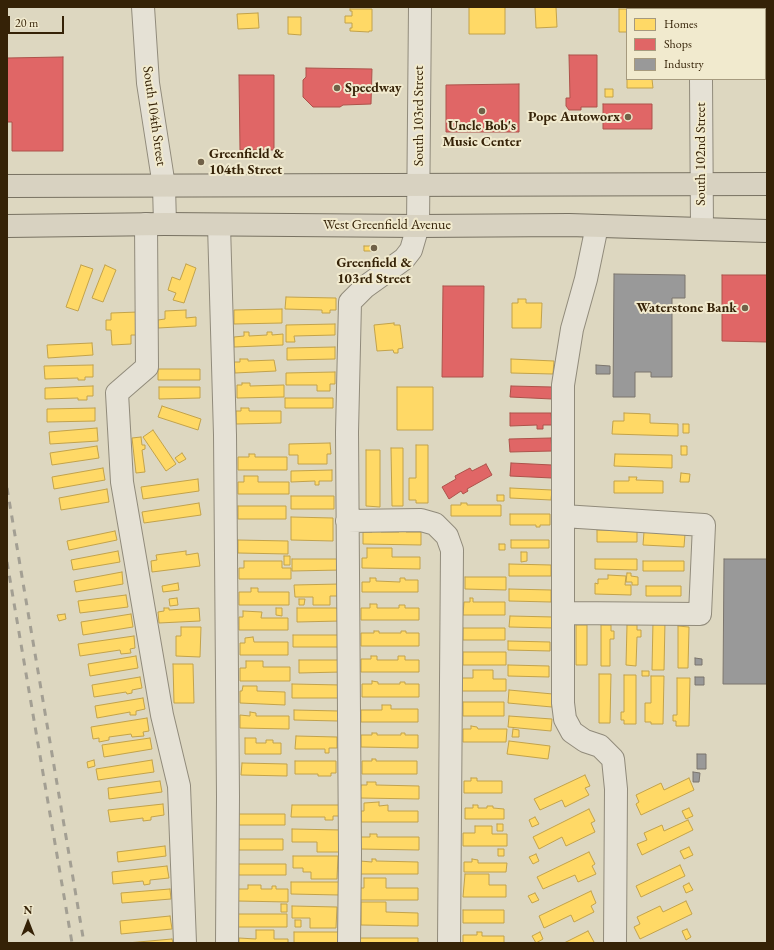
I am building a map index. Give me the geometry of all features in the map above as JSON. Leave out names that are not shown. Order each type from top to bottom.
[{"type":"main road","points":[[7,186],[767,184]]},
{"type":"main road","name":"West Greenfield Avenue","points":[[7,226],[155,224],[418,226],[502,225],[767,231]]},
{"type":"street","name":"South 104th Street","points":[[143,7],[148,83],[164,186],[155,224],[147,367],[117,393],[122,482],[162,715],[179,786],[185,943]]},
{"type":"street","name":"South 103rd Street","points":[[347,521],[347,424],[350,302],[365,287],[404,259],[412,250],[418,226],[420,7]]},
{"type":"street","name":"South 102nd Street","points":[[701,80],[702,229]]},
{"type":"street","points":[[219,225],[225,435],[228,796],[227,943]]},
{"type":"street","points":[[597,226],[586,279],[572,329],[563,385],[563,703],[566,719],[572,732],[585,741],[600,746],[613,759],[616,789],[615,943]]},
{"type":"street","points":[[563,516],[704,525],[700,614],[563,613]]},
{"type":"street","points":[[349,943],[350,854],[347,521],[421,520],[435,524],[447,536],[452,550],[449,943]]},
{"type":"building: Homes","points":[[469,7],[505,7],[505,34],[469,34]]},
{"type":"building: Homes","points":[[535,7],[556,7],[557,27],[536,28]]},
{"type":"building: Homes","points":[[350,9],[372,9],[372,31],[350,31],[350,28],[352,28],[352,23],[345,23],[345,16],[352,16],[352,11],[350,11]]},
{"type":"building: Homes","points":[[619,9],[626,9],[626,32],[619,32]]},
{"type":"building: Homes","points":[[258,13],[259,28],[238,29],[237,14]]},
{"type":"building: Homes","points":[[288,17],[301,17],[301,35],[288,34]]},
{"type":"building: Homes","points":[[627,80],[652,80],[653,88],[627,88]]},
{"type":"building: Homes","points":[[605,89],[613,89],[613,97],[605,97]]},
{"type":"building: Homes","points":[[364,246],[373,246],[373,251],[364,251]]},
{"type":"building: Homes","points":[[186,264],[196,268],[184,303],[173,300],[176,293],[168,290],[172,277],[180,280]]},
{"type":"building: Homes","points":[[81,265],[93,269],[78,311],[66,307]]},
{"type":"building: Homes","points":[[105,265],[116,270],[103,302],[92,298]]},
{"type":"building: Homes","points":[[286,297],[336,298],[336,310],[330,310],[330,313],[322,313],[322,310],[285,309]]},
{"type":"building: Homes","points":[[518,299],[526,299],[526,303],[542,303],[541,328],[512,328],[512,303],[518,303]]},
{"type":"building: Homes","points":[[282,309],[282,323],[234,324],[234,310]]},
{"type":"building: Homes","points":[[186,310],[186,318],[196,317],[196,326],[158,328],[158,320],[165,319],[165,311]]},
{"type":"building: Homes","points":[[138,312],[139,335],[131,335],[131,344],[112,345],[111,330],[106,330],[106,320],[111,320],[111,313]]},
{"type":"building: Homes","points":[[394,323],[394,325],[400,325],[403,348],[398,349],[398,353],[394,353],[393,350],[377,351],[374,325]]},
{"type":"building: Homes","points":[[335,324],[335,335],[294,336],[295,342],[286,342],[286,325]]},
{"type":"building: Homes","points":[[244,332],[249,332],[249,336],[267,335],[267,332],[272,332],[272,335],[283,334],[283,345],[234,347],[234,337],[244,336]]},
{"type":"building: Homes","points":[[92,343],[93,355],[48,358],[47,345]]},
{"type":"building: Homes","points":[[335,347],[335,359],[287,360],[287,348]]},
{"type":"building: Homes","points":[[240,359],[248,359],[248,361],[274,360],[276,371],[235,373],[234,362],[240,362]]},
{"type":"building: Homes","points":[[511,359],[554,361],[553,374],[511,373]]},
{"type":"building: Homes","points":[[93,365],[93,377],[85,377],[85,380],[78,380],[78,378],[45,379],[44,366]]},
{"type":"building: Homes","points":[[158,369],[200,369],[200,380],[158,380]]},
{"type":"building: Homes","points":[[335,372],[335,384],[330,384],[330,391],[317,391],[317,385],[286,385],[286,373]]},
{"type":"building: Homes","points":[[242,383],[250,383],[250,386],[284,385],[284,397],[237,398],[237,385],[242,385]]},
{"type":"building: Homes","points":[[93,386],[93,396],[87,396],[87,400],[78,400],[78,398],[45,399],[45,388]]},
{"type":"building: Homes","points":[[159,387],[200,387],[200,398],[159,399]]},
{"type":"building: Homes","points":[[397,387],[433,387],[433,430],[397,430]]},
{"type":"building: Homes","points":[[285,398],[333,398],[333,408],[285,408]]},
{"type":"building: Homes","points":[[162,406],[201,419],[198,430],[158,417]]},
{"type":"building: Homes","points":[[95,408],[95,421],[47,422],[47,409]]},
{"type":"building: Homes","points":[[241,408],[249,408],[249,411],[281,411],[281,423],[236,424],[236,411],[241,411]]},
{"type":"building: Homes","points":[[624,413],[650,414],[650,423],[678,424],[678,436],[612,434],[613,421],[624,421]]},
{"type":"building: Homes","points":[[683,424],[689,424],[689,433],[683,433]]},
{"type":"building: Homes","points":[[97,428],[98,441],[50,444],[49,432]]},
{"type":"building: Homes","points":[[153,430],[176,464],[166,471],[143,437]]},
{"type":"building: Homes","points":[[141,437],[142,445],[145,445],[145,449],[142,450],[145,472],[136,473],[132,438]]},
{"type":"building: Homes","points":[[330,443],[331,454],[327,454],[327,464],[298,464],[298,455],[289,455],[289,444]]},
{"type":"building: Homes","points":[[416,445],[428,445],[428,503],[416,503],[416,500],[409,500],[409,478],[416,478]]},
{"type":"building: Homes","points":[[97,446],[99,458],[52,465],[50,453]]},
{"type":"building: Homes","points":[[681,446],[687,446],[687,455],[681,455]]},
{"type":"building: Homes","points":[[391,448],[403,448],[403,506],[392,506]]},
{"type":"building: Homes","points":[[366,450],[380,450],[380,507],[366,506]]},
{"type":"building: Homes","points":[[182,453],[186,459],[179,463],[175,458]]},
{"type":"building: Homes","points":[[249,454],[255,454],[255,457],[287,457],[287,470],[238,470],[238,457],[249,457]]},
{"type":"building: Homes","points":[[615,454],[672,455],[672,468],[614,466]]},
{"type":"building: Homes","points":[[103,468],[105,480],[54,489],[52,477]]},
{"type":"building: Homes","points":[[332,470],[332,481],[319,481],[319,485],[315,485],[315,481],[291,482],[291,471]]},
{"type":"building: Homes","points":[[681,473],[690,474],[689,482],[680,482]]},
{"type":"building: Homes","points":[[244,476],[258,476],[258,482],[289,482],[289,494],[238,494],[238,482],[244,482]]},
{"type":"building: Homes","points":[[629,477],[637,477],[636,480],[663,481],[663,493],[614,493],[614,481],[629,481]]},
{"type":"building: Homes","points":[[198,479],[199,491],[143,499],[141,487]]},
{"type":"building: Homes","points":[[510,488],[552,490],[551,500],[510,498]]},
{"type":"building: Homes","points":[[107,489],[109,502],[61,510],[59,498]]},
{"type":"building: Homes","points":[[497,495],[504,495],[504,501],[497,501]]},
{"type":"building: Homes","points":[[291,496],[334,496],[334,509],[291,509]]},
{"type":"building: Homes","points":[[199,503],[201,515],[144,523],[142,512]]},
{"type":"building: Homes","points":[[461,503],[467,503],[467,505],[501,505],[501,516],[451,516],[451,505],[461,505]]},
{"type":"building: Homes","points":[[238,506],[286,506],[286,519],[238,519]]},
{"type":"building: Homes","points":[[510,514],[550,514],[550,525],[540,525],[540,527],[536,527],[536,525],[510,525]]},
{"type":"building: Homes","points":[[291,517],[333,518],[333,541],[291,540]]},
{"type":"building: Homes","points":[[372,527],[381,527],[381,532],[399,532],[399,527],[406,527],[406,532],[421,532],[421,545],[363,544],[363,532],[372,532]]},
{"type":"building: Homes","points":[[597,530],[637,531],[637,542],[597,542]]},
{"type":"building: Homes","points":[[115,531],[117,540],[69,550],[67,541]]},
{"type":"building: Homes","points":[[644,532],[685,534],[684,547],[643,545]]},
{"type":"building: Homes","points":[[238,540],[288,541],[288,554],[238,553]]},
{"type":"building: Homes","points":[[511,540],[549,540],[549,548],[511,548]]},
{"type":"building: Homes","points":[[499,544],[505,544],[505,550],[499,550]]},
{"type":"building: Homes","points":[[367,548],[392,548],[392,557],[420,557],[420,569],[362,568],[362,558],[367,558]]},
{"type":"building: Homes","points":[[118,551],[120,562],[73,570],[71,560]]},
{"type":"building: Homes","points":[[186,551],[186,555],[198,553],[200,566],[152,572],[151,561],[157,560],[156,555]]},
{"type":"building: Homes","points":[[521,552],[527,552],[527,561],[521,562]]},
{"type":"building: Homes","points":[[284,556],[290,556],[290,565],[284,565]]},
{"type":"building: Homes","points":[[292,559],[341,559],[341,570],[292,571]]},
{"type":"building: Homes","points":[[595,559],[637,559],[637,570],[595,569]]},
{"type":"building: Homes","points":[[244,561],[282,561],[282,568],[291,568],[291,579],[239,579],[239,568],[244,568]]},
{"type":"building: Homes","points":[[643,561],[684,561],[684,571],[643,571]]},
{"type":"building: Homes","points":[[509,564],[551,565],[551,576],[509,576]]},
{"type":"building: Homes","points":[[122,572],[123,584],[76,592],[74,581]]},
{"type":"building: Homes","points":[[627,573],[631,573],[631,576],[638,577],[638,585],[632,585],[632,582],[626,582]]},
{"type":"building: Homes","points":[[608,575],[626,576],[625,585],[631,585],[631,595],[595,594],[595,583],[598,584],[598,579],[608,579]]},
{"type":"building: Homes","points":[[465,577],[506,577],[506,590],[465,589]]},
{"type":"building: Homes","points":[[370,578],[376,578],[376,581],[400,582],[400,578],[405,578],[405,580],[418,580],[418,592],[362,592],[362,582],[370,582]]},
{"type":"building: Homes","points":[[178,583],[179,590],[163,592],[162,586]]},
{"type":"building: Homes","points":[[340,584],[341,596],[330,596],[330,605],[313,605],[313,597],[295,597],[294,585]]},
{"type":"building: Homes","points":[[646,586],[681,586],[681,596],[646,596]]},
{"type":"building: Homes","points":[[251,588],[258,588],[258,592],[289,592],[289,605],[239,605],[239,592],[251,592]]},
{"type":"building: Homes","points":[[509,589],[551,590],[551,602],[509,601]]},
{"type":"building: Homes","points":[[126,595],[128,607],[80,613],[78,601]]},
{"type":"building: Homes","points":[[177,598],[178,605],[170,606],[169,599]]},
{"type":"building: Homes","points":[[470,598],[473,598],[473,602],[505,602],[505,615],[463,615],[464,602],[470,602]]},
{"type":"building: Homes","points":[[299,599],[305,599],[304,605],[299,605]]},
{"type":"building: Homes","points":[[370,604],[377,604],[377,608],[399,608],[399,605],[405,605],[405,608],[419,608],[419,620],[361,620],[361,608],[370,608]]},
{"type":"building: Homes","points":[[164,608],[169,608],[169,610],[199,608],[200,621],[159,623],[158,612],[164,611]]},
{"type":"building: Homes","points":[[276,608],[282,608],[282,616],[276,615]]},
{"type":"building: Homes","points":[[297,608],[341,608],[341,621],[297,622]]},
{"type":"building: Homes","points":[[243,611],[262,612],[261,618],[288,618],[288,630],[239,630],[239,617],[243,617]]},
{"type":"building: Homes","points":[[65,614],[66,619],[59,621],[57,615]]},
{"type":"building: Homes","points":[[131,614],[133,627],[83,635],[81,622]]},
{"type":"building: Homes","points":[[510,616],[554,617],[554,628],[509,627]]},
{"type":"building: Homes","points":[[653,621],[665,621],[664,670],[652,670]]},
{"type":"building: Homes","points":[[576,625],[587,625],[587,665],[576,665]]},
{"type":"building: Homes","points":[[601,625],[611,625],[611,631],[614,631],[614,639],[610,639],[610,666],[601,666]]},
{"type":"building: Homes","points":[[627,625],[637,625],[637,630],[641,630],[641,637],[637,637],[636,666],[626,665]]},
{"type":"building: Homes","points":[[678,626],[689,627],[688,668],[678,668]]},
{"type":"building: Homes","points":[[181,627],[201,627],[200,657],[176,656],[176,636],[181,636]]},
{"type":"building: Homes","points":[[463,628],[505,628],[505,640],[463,640]]},
{"type":"building: Homes","points":[[374,631],[379,631],[379,633],[401,633],[401,631],[406,631],[406,633],[419,633],[419,646],[361,646],[361,633],[374,633]]},
{"type":"building: Homes","points":[[293,635],[341,635],[341,647],[293,647]]},
{"type":"building: Homes","points":[[134,636],[135,648],[130,649],[131,653],[121,654],[120,650],[80,656],[78,644]]},
{"type":"building: Homes","points":[[253,637],[254,642],[288,642],[288,655],[240,655],[240,643],[245,643],[245,638]]},
{"type":"building: Homes","points":[[508,641],[550,642],[550,651],[508,650]]},
{"type":"building: Homes","points":[[463,652],[506,652],[506,665],[463,665]]},
{"type":"building: Homes","points":[[136,656],[138,668],[90,676],[88,664]]},
{"type":"building: Homes","points":[[371,656],[377,656],[377,660],[398,660],[398,656],[405,656],[405,660],[419,660],[419,672],[361,672],[361,659],[371,659]]},
{"type":"building: Homes","points":[[299,660],[341,660],[341,672],[299,673]]},
{"type":"building: Homes","points":[[246,661],[263,661],[263,667],[290,667],[290,681],[240,681],[240,668],[246,668]]},
{"type":"building: Homes","points":[[173,664],[193,664],[194,703],[174,703]]},
{"type":"building: Homes","points":[[508,665],[549,666],[549,677],[508,676]]},
{"type":"building: Homes","points":[[473,670],[493,670],[493,679],[506,679],[506,691],[462,691],[462,678],[473,678]]},
{"type":"building: Homes","points":[[642,671],[649,671],[649,676],[642,676]]},
{"type":"building: Homes","points":[[599,674],[611,674],[610,723],[599,723]]},
{"type":"building: Homes","points":[[624,675],[636,675],[636,724],[624,724],[624,720],[621,720],[621,712],[624,712]]},
{"type":"building: Homes","points":[[651,676],[664,676],[663,724],[651,724],[651,722],[645,722],[645,703],[651,703]]},
{"type":"building: Homes","points":[[140,677],[142,688],[132,690],[132,693],[127,694],[126,692],[94,697],[92,685]]},
{"type":"building: Homes","points":[[677,678],[690,678],[689,726],[676,726],[676,721],[673,721],[673,715],[677,715]]},
{"type":"building: Homes","points":[[372,681],[378,682],[378,684],[400,684],[400,682],[405,682],[405,684],[419,684],[419,697],[362,697],[362,684],[372,684]]},
{"type":"building: Homes","points":[[292,684],[341,685],[341,698],[292,698]]},
{"type":"building: Homes","points":[[243,686],[257,686],[257,691],[285,692],[285,705],[240,703],[240,691],[242,691]]},
{"type":"building: Homes","points":[[509,690],[553,694],[552,707],[508,703]]},
{"type":"building: Homes","points":[[143,698],[145,709],[136,711],[136,715],[130,715],[130,712],[97,718],[95,706]]},
{"type":"building: Homes","points":[[463,702],[504,702],[504,716],[463,716]]},
{"type":"building: Homes","points":[[382,705],[391,705],[391,709],[418,709],[418,722],[361,722],[361,710],[382,710]]},
{"type":"building: Homes","points":[[294,710],[339,711],[338,721],[294,720]]},
{"type":"building: Homes","points":[[250,712],[256,713],[256,716],[289,716],[289,729],[240,728],[240,715],[250,716]]},
{"type":"building: Homes","points":[[509,716],[552,719],[551,731],[508,727]]},
{"type":"building: Homes","points":[[147,718],[149,731],[143,732],[144,736],[132,737],[131,734],[109,737],[109,740],[99,742],[99,738],[93,739],[91,727]]},
{"type":"building: Homes","points":[[471,726],[477,727],[478,729],[507,729],[506,742],[463,742],[463,729],[471,729]]},
{"type":"building: Homes","points":[[513,729],[519,730],[519,737],[512,737]]},
{"type":"building: Homes","points":[[372,733],[377,733],[377,735],[401,735],[401,733],[405,733],[405,735],[418,735],[418,748],[361,747],[361,735],[372,735]]},
{"type":"building: Homes","points":[[296,736],[337,737],[337,748],[329,748],[329,753],[325,753],[325,749],[295,749]]},
{"type":"building: Homes","points":[[150,738],[152,749],[104,757],[102,745]]},
{"type":"building: Homes","points":[[245,738],[256,738],[256,743],[266,743],[266,740],[273,740],[273,743],[281,743],[281,754],[245,754]]},
{"type":"building: Homes","points":[[509,741],[550,746],[548,759],[507,754]]},
{"type":"building: Homes","points":[[372,759],[376,759],[376,761],[417,761],[417,774],[362,774],[362,761],[372,761]]},
{"type":"building: Homes","points":[[94,760],[95,766],[88,768],[87,762]]},
{"type":"building: Homes","points":[[152,760],[154,772],[98,780],[96,769]]},
{"type":"building: Homes","points":[[295,761],[336,761],[336,773],[331,773],[331,776],[318,776],[318,774],[295,774]]},
{"type":"building: Homes","points":[[242,763],[287,764],[287,776],[241,775]]},
{"type":"building: Homes","points":[[585,775],[590,786],[585,788],[589,795],[565,807],[562,800],[540,810],[534,799]]},
{"type":"building: Homes","points":[[471,778],[477,778],[477,781],[502,781],[502,793],[464,793],[464,781],[471,781]]},
{"type":"building: Homes","points":[[689,778],[694,790],[641,815],[636,804],[639,802],[636,795],[661,783],[664,790]]},
{"type":"building: Homes","points":[[160,781],[162,792],[109,799],[108,788]]},
{"type":"building: Homes","points":[[367,782],[376,782],[376,785],[419,786],[419,799],[360,798],[361,785],[367,785]]},
{"type":"building: Homes","points":[[379,802],[379,806],[388,805],[388,811],[418,811],[418,822],[361,822],[361,811],[364,811],[364,803]]},
{"type":"building: Homes","points":[[163,804],[164,815],[151,817],[151,820],[143,821],[143,818],[110,822],[108,810]]},
{"type":"building: Homes","points":[[292,805],[340,805],[340,816],[333,816],[333,820],[325,820],[325,817],[291,817]]},
{"type":"building: Homes","points":[[473,805],[478,805],[478,808],[493,806],[493,808],[504,809],[504,819],[465,819],[465,808],[473,808]]},
{"type":"building: Homes","points":[[689,808],[693,816],[686,819],[682,811]]},
{"type":"building: Homes","points":[[589,809],[595,821],[591,823],[595,832],[566,846],[562,837],[539,849],[533,837]]},
{"type":"building: Homes","points":[[238,814],[285,814],[285,825],[238,825]]},
{"type":"building: Homes","points":[[535,817],[539,824],[532,827],[529,820]]},
{"type":"building: Homes","points":[[688,820],[693,830],[642,855],[637,844],[647,840],[644,833],[662,825],[664,831]]},
{"type":"building: Homes","points":[[497,824],[503,824],[503,831],[497,831]]},
{"type":"building: Homes","points":[[475,826],[492,826],[492,834],[507,834],[507,846],[463,846],[463,833],[475,833]]},
{"type":"building: Homes","points":[[292,829],[341,830],[339,852],[317,852],[317,842],[292,842]]},
{"type":"building: Homes","points":[[370,834],[377,834],[377,837],[419,837],[419,850],[360,849],[360,837],[370,837]]},
{"type":"building: Homes","points":[[238,839],[283,839],[283,850],[238,850]]},
{"type":"building: Homes","points":[[165,846],[166,856],[118,862],[117,852]]},
{"type":"building: Homes","points":[[689,847],[693,855],[684,859],[680,851]]},
{"type":"building: Homes","points":[[498,849],[504,849],[504,856],[498,856]]},
{"type":"building: Homes","points":[[589,852],[595,864],[592,866],[596,874],[578,882],[575,875],[543,889],[537,877]]},
{"type":"building: Homes","points":[[536,854],[539,861],[533,864],[529,857]]},
{"type":"building: Homes","points":[[293,856],[338,856],[337,879],[311,879],[311,872],[303,872],[303,868],[293,868]]},
{"type":"building: Homes","points":[[372,859],[376,859],[376,861],[418,862],[418,874],[360,874],[360,861],[372,862]]},
{"type":"building: Homes","points":[[472,859],[478,860],[478,863],[507,863],[506,872],[464,872],[464,862],[472,862]]},
{"type":"building: Homes","points":[[237,864],[286,864],[286,875],[237,875]]},
{"type":"building: Homes","points":[[680,865],[685,876],[641,897],[636,886]]},
{"type":"building: Homes","points":[[167,866],[169,878],[150,880],[150,884],[144,885],[143,881],[113,884],[112,872]]},
{"type":"building: Homes","points":[[465,874],[489,874],[489,885],[506,885],[506,897],[463,897]]},
{"type":"building: Homes","points":[[364,878],[386,878],[386,888],[418,888],[418,900],[360,900],[360,888],[364,888]]},
{"type":"building: Homes","points":[[291,882],[339,882],[339,895],[291,894]]},
{"type":"building: Homes","points":[[689,883],[693,890],[686,893],[683,886]]},
{"type":"building: Homes","points":[[248,885],[261,885],[261,889],[272,889],[272,886],[276,886],[276,889],[288,889],[288,902],[237,901],[238,889],[248,889]]},
{"type":"building: Homes","points":[[170,889],[171,899],[122,903],[121,893]]},
{"type":"building: Homes","points":[[591,891],[596,903],[591,906],[594,912],[574,922],[571,915],[544,928],[539,916]]},
{"type":"building: Homes","points":[[535,893],[539,900],[532,903],[528,896]]},
{"type":"building: Homes","points":[[686,901],[692,914],[640,939],[634,927],[640,924],[637,917],[660,906],[663,912]]},
{"type":"building: Homes","points":[[361,902],[386,902],[386,912],[418,913],[418,926],[361,925]]},
{"type":"building: Homes","points":[[281,904],[287,904],[287,912],[281,912]]},
{"type":"building: Homes","points":[[292,906],[337,907],[336,928],[310,928],[310,918],[292,918]]},
{"type":"building: Homes","points":[[463,910],[504,910],[504,923],[463,923]]},
{"type":"building: Homes","points":[[238,914],[287,914],[287,927],[238,927]]},
{"type":"building: Homes","points":[[170,916],[172,929],[121,934],[120,921]]},
{"type":"building: Homes","points":[[295,920],[301,920],[301,927],[295,927]]},
{"type":"building: Homes","points":[[687,929],[691,937],[686,940],[682,931]]},
{"type":"building: Homes","points":[[256,930],[274,930],[274,939],[288,939],[288,943],[239,943],[239,938],[256,939]]},
{"type":"building: Homes","points":[[588,931],[594,942],[564,943]]},
{"type":"building: Homes","points":[[294,932],[339,932],[339,943],[294,943]]},
{"type":"building: Homes","points":[[477,932],[482,932],[482,936],[504,936],[504,943],[463,943],[463,935],[477,935]]},
{"type":"building: Homes","points":[[540,932],[543,939],[536,943],[532,936]]},
{"type":"building: Homes","points":[[360,938],[418,938],[418,943],[360,943]]},
{"type":"building: Homes","points":[[172,939],[173,943],[127,943]]},
{"type":"building: Shops","points":[[569,55],[597,55],[597,107],[581,107],[581,110],[569,110],[566,106],[566,98],[570,98]]},
{"type":"building: Shops","points":[[63,57],[63,151],[12,151],[12,122],[7,122],[7,58]]},
{"type":"building: Shops","name":"Speedway","points":[[306,68],[372,69],[371,104],[343,105],[340,107],[313,107],[303,97],[303,80],[306,77]]},
{"type":"building: Shops","points":[[239,75],[274,75],[274,150],[240,150]]},
{"type":"building: Shops","points":[[519,84],[519,132],[446,132],[446,85]]},
{"type":"building: Shops","name":"Pope Autoworx","points":[[603,104],[652,104],[652,129],[603,129]]},
{"type":"building: Shops","name":"Waterstone Bank","points":[[722,275],[767,275],[767,342],[722,341]]},
{"type":"building: Shops","points":[[443,286],[484,286],[483,377],[442,377]]},
{"type":"building: Shops","points":[[511,386],[552,387],[552,399],[510,397]]},
{"type":"building: Shops","points":[[510,413],[551,413],[552,425],[543,425],[543,429],[537,429],[537,425],[510,426]]},
{"type":"building: Shops","points":[[551,438],[552,451],[510,452],[509,439]]},
{"type":"building: Shops","points":[[511,463],[552,465],[552,478],[510,476]]},
{"type":"building: Shops","points":[[486,464],[492,475],[467,489],[468,491],[463,494],[461,491],[449,499],[442,487],[456,479],[455,476],[470,468],[472,471]]},
{"type":"building: Industry","points":[[614,274],[685,275],[685,298],[672,298],[672,377],[651,377],[651,372],[635,372],[635,397],[613,397]]},
{"type":"building: Industry","points":[[596,365],[610,366],[610,374],[596,374]]},
{"type":"building: Industry","points":[[724,559],[767,559],[767,684],[723,684]]},
{"type":"building: Industry","points":[[695,658],[702,659],[702,665],[695,665]]},
{"type":"building: Industry","points":[[695,677],[704,677],[704,685],[695,685]]},
{"type":"building: Industry","points":[[697,754],[706,754],[706,769],[697,769]]},
{"type":"building: Industry","points":[[693,772],[700,773],[699,782],[693,782]]},
{"type":"railway","points":[[7,488],[84,943]]},
{"type":"railway","points":[[7,562],[72,943]]},
{"type":"place","name":"Speedway","points":[[337,88]]},
{"type":"place","name":"Uncle Bob's Music Center","points":[[482,111]]},
{"type":"place","name":"Pope Autoworx","points":[[628,117]]},
{"type":"place","name":"Greenfield & 104th Street","points":[[201,162]]},
{"type":"place","name":"Greenfield & 103rd Street","points":[[374,248]]},
{"type":"place","name":"Waterstone Bank","points":[[745,308]]}]
